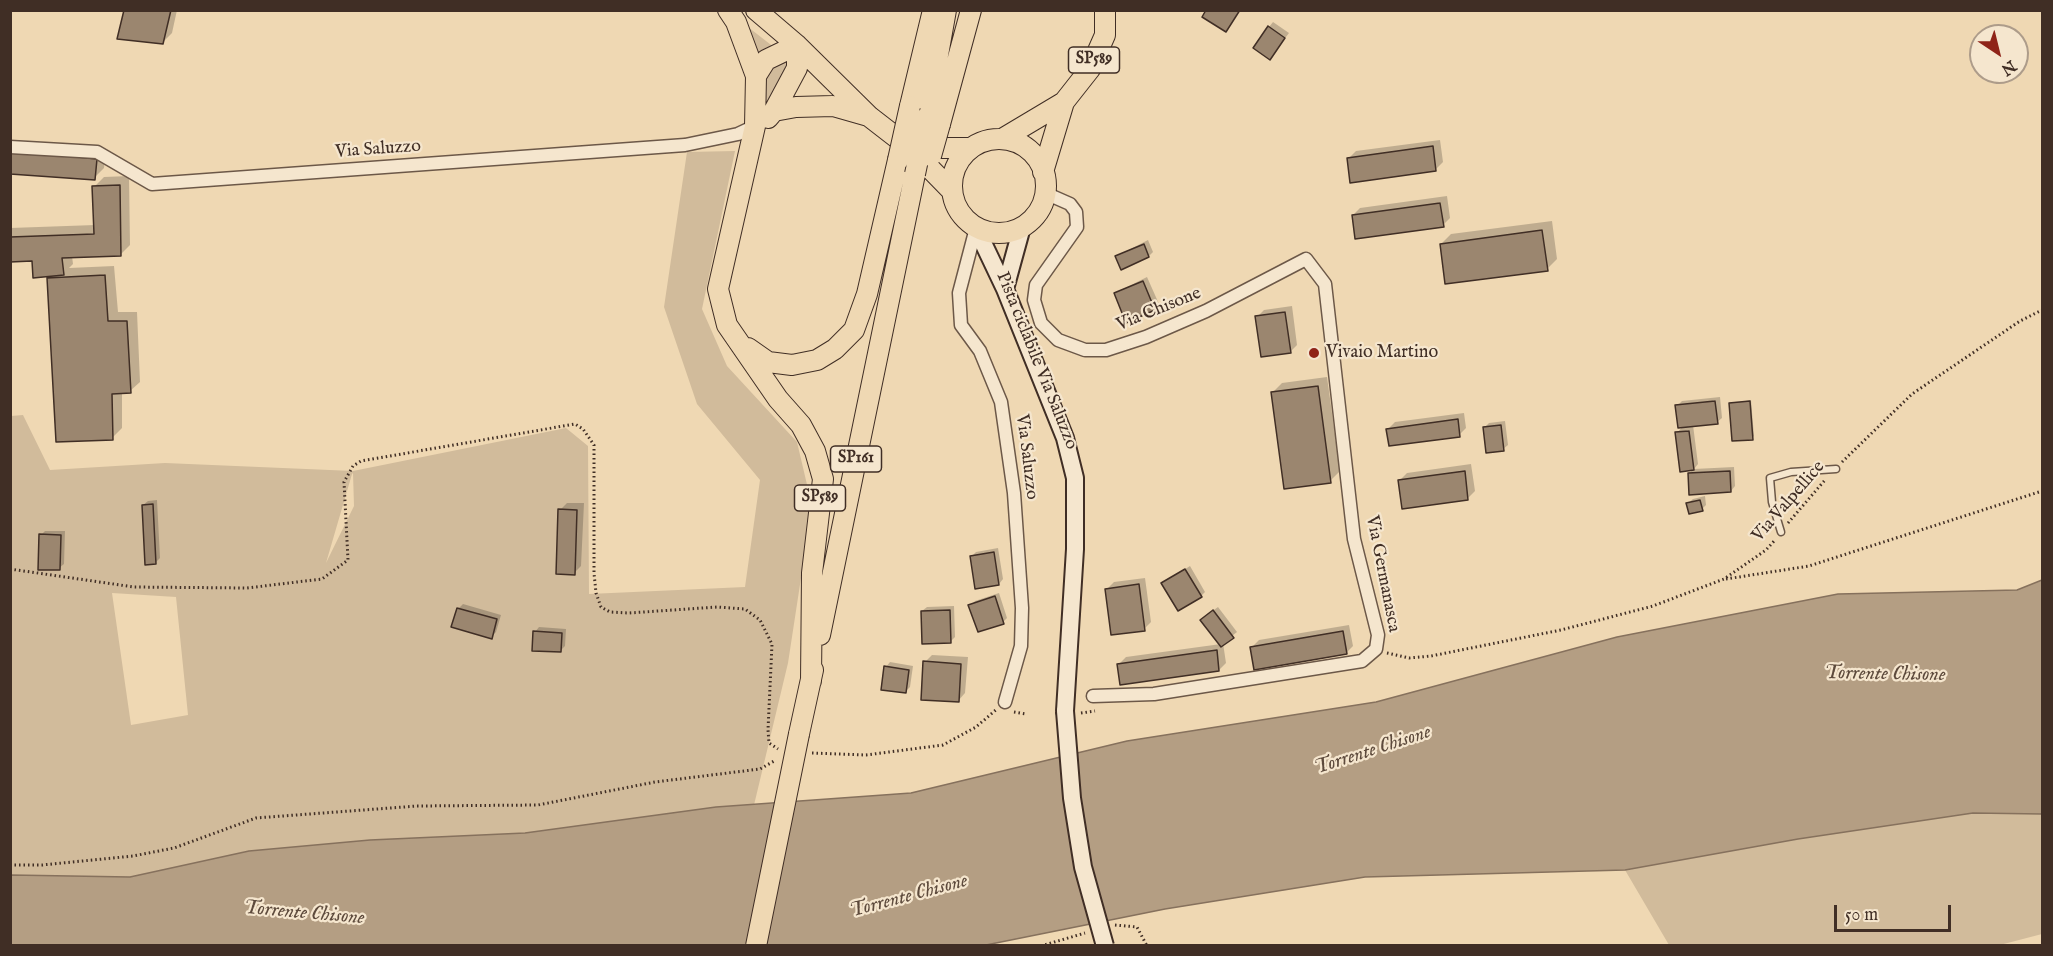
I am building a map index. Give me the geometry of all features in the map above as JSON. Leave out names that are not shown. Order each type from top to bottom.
[{"type":"main road","name":"SP589","points":[[728,10],[736,22],[756,76],[754,126],[718,289],[727,325],[801,425],[815,452],[823,479],[812,573],[810,681]]},
{"type":"main road","points":[[756,10],[797,45],[904,154],[951,190]]},
{"type":"main road","points":[[926,116],[933,10]]},
{"type":"main road","name":"SP161","points":[[756,945],[902,238],[920,177],[926,116],[946,10]]},
{"type":"main road","points":[[737,341],[768,362],[792,364],[817,360],[835,349],[854,330],[867,294],[904,154],[926,116],[971,10]]},
{"type":"main road","name":"SP589","points":[[1002,139],[1064,102],[1090,69],[1105,35],[1105,10]]},
{"type":"main road","points":[[756,76],[766,60],[797,45]]},
{"type":"main road","points":[[754,126],[774,111],[796,68],[797,45]]},
{"type":"main road","name":"SP589","points":[[1043,172],[1064,102]]},
{"type":"main road","points":[[774,111],[796,107],[833,106],[870,117]]},
{"type":"main road","name":"SP589","points":[[904,154],[971,148],[986,141],[1002,139],[1015,142],[1028,149],[1037,159],[1043,172],[1045,193]]},
{"type":"main road","points":[[971,148],[960,159],[953,174],[951,190],[955,205],[964,218],[976,228],[991,233],[1007,232],[1022,227],[1037,213],[1045,193]]},
{"type":"main road","points":[[1005,289],[1022,227]]},
{"type":"main road","points":[[976,228],[1005,289],[1065,438],[1075,478],[1075,549],[1065,711],[1072,798],[1079,844],[1104,945]]},
{"type":"street","name":"Via Saluzzo","points":[[10,147],[97,152],[152,184],[685,145],[738,134],[754,126]]},
{"type":"street","name":"Via Chisone","points":[[1045,193],[1070,204],[1076,212],[1077,227],[1036,285],[1034,300],[1041,323],[1058,340],[1085,350],[1106,350],[1146,337],[1206,311],[1306,259]]},
{"type":"street","name":"Via Saluzzo","points":[[976,228],[959,293],[960,325],[980,351],[1000,402],[1014,493],[1021,598],[1021,646],[1005,702]]},
{"type":"street","name":"Via Germanasca","points":[[1093,696],[1154,694],[1351,663],[1362,661],[1376,649],[1378,635],[1354,539],[1325,284],[1306,259]]},
{"type":"lane","points":[[1781,532],[1772,501],[1770,478],[1791,472],[1836,469]]},
{"type":"path","name":"Via Valpellice","points":[[1376,649],[1409,658],[1499,643],[1653,606],[1724,579],[1766,550],[1836,469],[1912,394],[2020,321],[2043,310]]},
{"type":"path","points":[[10,569],[134,587],[247,588],[322,579],[348,560],[344,482],[353,466],[361,460],[574,424],[589,435],[594,445],[594,573],[601,607],[610,612],[628,613],[717,607],[745,609],[760,620],[772,644],[769,743],[787,755]]},
{"type":"path","points":[[1724,579],[1809,566],[2043,491]]},
{"type":"path","points":[[807,754],[866,755],[943,745],[976,727],[1005,702]]},
{"type":"path","points":[[10,865],[42,866],[133,856],[174,848],[256,818],[417,806],[538,805],[655,782],[760,769],[778,760]]},
{"type":"shaded area","points":[[748,27],[775,48],[757,65]]},
{"type":"shaded area","points":[[789,61],[787,75],[763,111],[760,89],[769,69]]},
{"type":"shaded area","points":[[735,151],[702,309],[727,366],[797,442],[812,506],[788,663],[754,805],[525,833],[370,840],[249,851],[130,877],[11,875],[11,416],[23,415],[50,470],[165,463],[353,471],[566,428],[588,446],[589,594],[745,587],[760,480],[697,404],[664,307],[687,152]],"holes":[[[352,474],[354,506],[326,563]],[[112,593],[176,597],[188,715],[131,725]]]},
{"type":"shaded area","points":[[1973,813],[2042,814],[2042,934],[1996,946],[1669,945],[1625,870],[1798,839]]},
{"type":"water","name":"Torrente Chisone","points":[[2042,580],[2042,814],[1973,813],[1798,839],[1625,870],[1365,877],[1165,909],[986,945],[11,946],[11,875],[130,877],[249,851],[370,840],[525,833],[716,807],[911,793],[1127,741],[1376,702],[1617,637],[1838,594],[2017,590]]},
{"type":"building","points":[[124,10],[171,10],[163,44],[117,39]]},
{"type":"building","points":[[1206,10],[1240,10],[1226,32],[1202,17]]},
{"type":"building","points":[[1268,26],[1285,38],[1270,60],[1253,48]]},
{"type":"building","points":[[1433,146],[1436,171],[1350,183],[1347,158]]},
{"type":"building","points":[[27,152],[97,159],[95,180],[10,174],[10,153]]},
{"type":"building","points":[[120,185],[121,256],[62,258],[64,275],[33,278],[32,261],[10,262],[10,237],[94,234],[92,186]]},
{"type":"building","points":[[1440,203],[1444,227],[1355,239],[1352,215]]},
{"type":"building","points":[[1542,230],[1548,271],[1445,284],[1440,244]]},
{"type":"building","points":[[1144,244],[1149,257],[1121,270],[1115,256]]},
{"type":"building","points":[[105,275],[108,321],[127,321],[131,393],[112,394],[113,440],[56,442],[47,278]]},
{"type":"building","points":[[1143,281],[1155,310],[1126,323],[1114,293]]},
{"type":"building","points":[[1285,312],[1291,353],[1261,357],[1255,316]]},
{"type":"building","points":[[1318,386],[1331,483],[1284,489],[1271,392]]},
{"type":"building","points":[[1715,401],[1718,424],[1678,428],[1675,405]]},
{"type":"building","points":[[1750,401],[1753,440],[1732,441],[1729,403]]},
{"type":"building","points":[[1458,419],[1460,437],[1389,446],[1386,429]]},
{"type":"building","points":[[1501,425],[1504,451],[1486,453],[1483,427]]},
{"type":"building","points":[[1689,431],[1694,470],[1680,472],[1675,432]]},
{"type":"building","points":[[1465,471],[1468,500],[1402,509],[1398,480]]},
{"type":"building","points":[[1730,471],[1731,492],[1689,495],[1688,473]]},
{"type":"building","points":[[1700,500],[1703,511],[1689,514],[1686,503]]},
{"type":"building","points":[[153,504],[156,564],[145,565],[142,505]]},
{"type":"building","points":[[558,509],[577,510],[575,575],[556,574]]},
{"type":"building","points":[[39,534],[61,535],[60,570],[38,570]]},
{"type":"building","points":[[994,552],[999,585],[975,589],[970,556]]},
{"type":"building","points":[[1185,569],[1202,597],[1178,611],[1161,583]]},
{"type":"building","points":[[1139,584],[1145,631],[1111,635],[1105,589]]},
{"type":"building","points":[[995,596],[1004,624],[978,632],[968,605]]},
{"type":"building","points":[[457,608],[497,619],[492,639],[451,627]]},
{"type":"building","points":[[950,610],[951,643],[922,644],[921,611]]},
{"type":"building","points":[[1213,610],[1234,638],[1221,647],[1200,620]]},
{"type":"building","points":[[533,631],[562,633],[561,652],[532,651]]},
{"type":"building","points":[[1343,631],[1347,654],[1254,670],[1250,647]]},
{"type":"building","points":[[1217,650],[1219,671],[1120,685],[1117,664]]},
{"type":"building","points":[[923,661],[961,664],[959,702],[921,700]]},
{"type":"building","points":[[884,666],[909,670],[906,693],[881,690]]},
{"type":"place","name":"Vivaio Martino","points":[[1314,353]]}]
